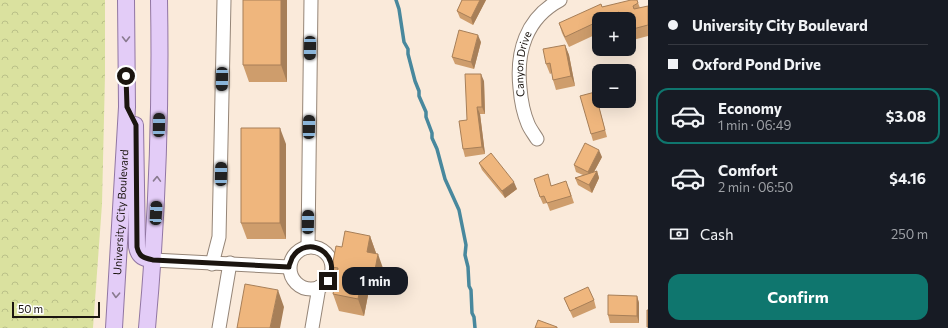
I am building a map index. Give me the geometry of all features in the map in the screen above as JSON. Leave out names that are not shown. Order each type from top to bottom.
[{"type":"main road","name":"University City Boulevard","points":[[114,328],[127,107],[126,0]]},
{"type":"main road","points":[[147,328],[153,260],[159,151],[159,0]]},
{"type":"main road","points":[[127,107],[136,125],[138,251],[143,258],[153,260]]},
{"type":"street","points":[[212,264],[219,237],[224,0]]},
{"type":"street","points":[[308,246],[311,0]]},
{"type":"street","name":"Canyon Drive","points":[[537,139],[528,125],[523,110],[518,66],[520,53],[528,30],[544,11],[560,0]]},
{"type":"street","points":[[308,246],[322,249],[331,260],[331,274],[328,281],[319,287],[305,288],[296,283],[292,278],[289,267],[289,264],[296,252],[308,246]]},
{"type":"street","points":[[153,260],[289,267]]},
{"type":"street","points":[[219,328],[230,263]]},
{"type":"street","points":[[312,328],[319,287]]},
{"type":"green space","points":[[0,0],[105,0],[102,204],[93,328],[0,328]]},
{"type":"building","points":[[243,0],[281,0],[281,65],[243,65]]},
{"type":"building","points":[[462,0],[480,0],[471,18],[457,11]]},
{"type":"building","points":[[637,0],[638,3],[633,6],[634,9],[648,6],[648,25],[636,28],[636,12],[592,12],[592,24],[565,37],[559,23],[601,4],[602,7]]},
{"type":"building","points":[[459,30],[478,35],[471,62],[452,57]]},
{"type":"building","points":[[565,45],[571,76],[553,80],[550,63],[546,64],[543,49]]},
{"type":"building","points":[[465,74],[481,74],[482,107],[477,107],[482,147],[463,149],[459,121],[467,120]]},
{"type":"building","points":[[592,93],[592,108],[599,108],[605,130],[591,134],[580,96]]},
{"type":"building","points":[[241,128],[280,128],[280,223],[241,223]]},
{"type":"building","points":[[585,143],[599,150],[588,172],[574,165]]},
{"type":"building","points":[[491,153],[514,182],[502,191],[479,163]]},
{"type":"building","points":[[597,171],[589,185],[575,178]]},
{"type":"building","points":[[548,174],[551,186],[566,181],[571,196],[547,203],[544,196],[540,197],[534,179]]},
{"type":"building","points":[[345,231],[370,236],[367,252],[378,254],[374,275],[363,273],[358,299],[333,294],[338,268],[332,267],[336,246],[342,247]]},
{"type":"building","points":[[245,284],[278,290],[270,328],[237,328]]},
{"type":"building","points":[[588,287],[594,300],[570,311],[564,298]]},
{"type":"building","points":[[608,295],[637,296],[637,316],[608,315]]},
{"type":"building","points":[[648,310],[648,327],[647,327]]},
{"type":"building","points":[[538,320],[557,327],[557,328],[535,328]]},
{"type":"waterway","points":[[396,0],[399,9],[404,42],[408,49],[419,96],[426,112],[426,117],[445,179],[459,210],[466,245],[465,255],[468,267],[472,313],[475,328]]},
{"type":"route","points":[[126,76],[127,107],[136,125],[137,247],[139,255],[143,258],[153,260],[289,267],[289,264],[296,252],[308,246],[322,249],[331,260],[331,274],[328,281]]}]
